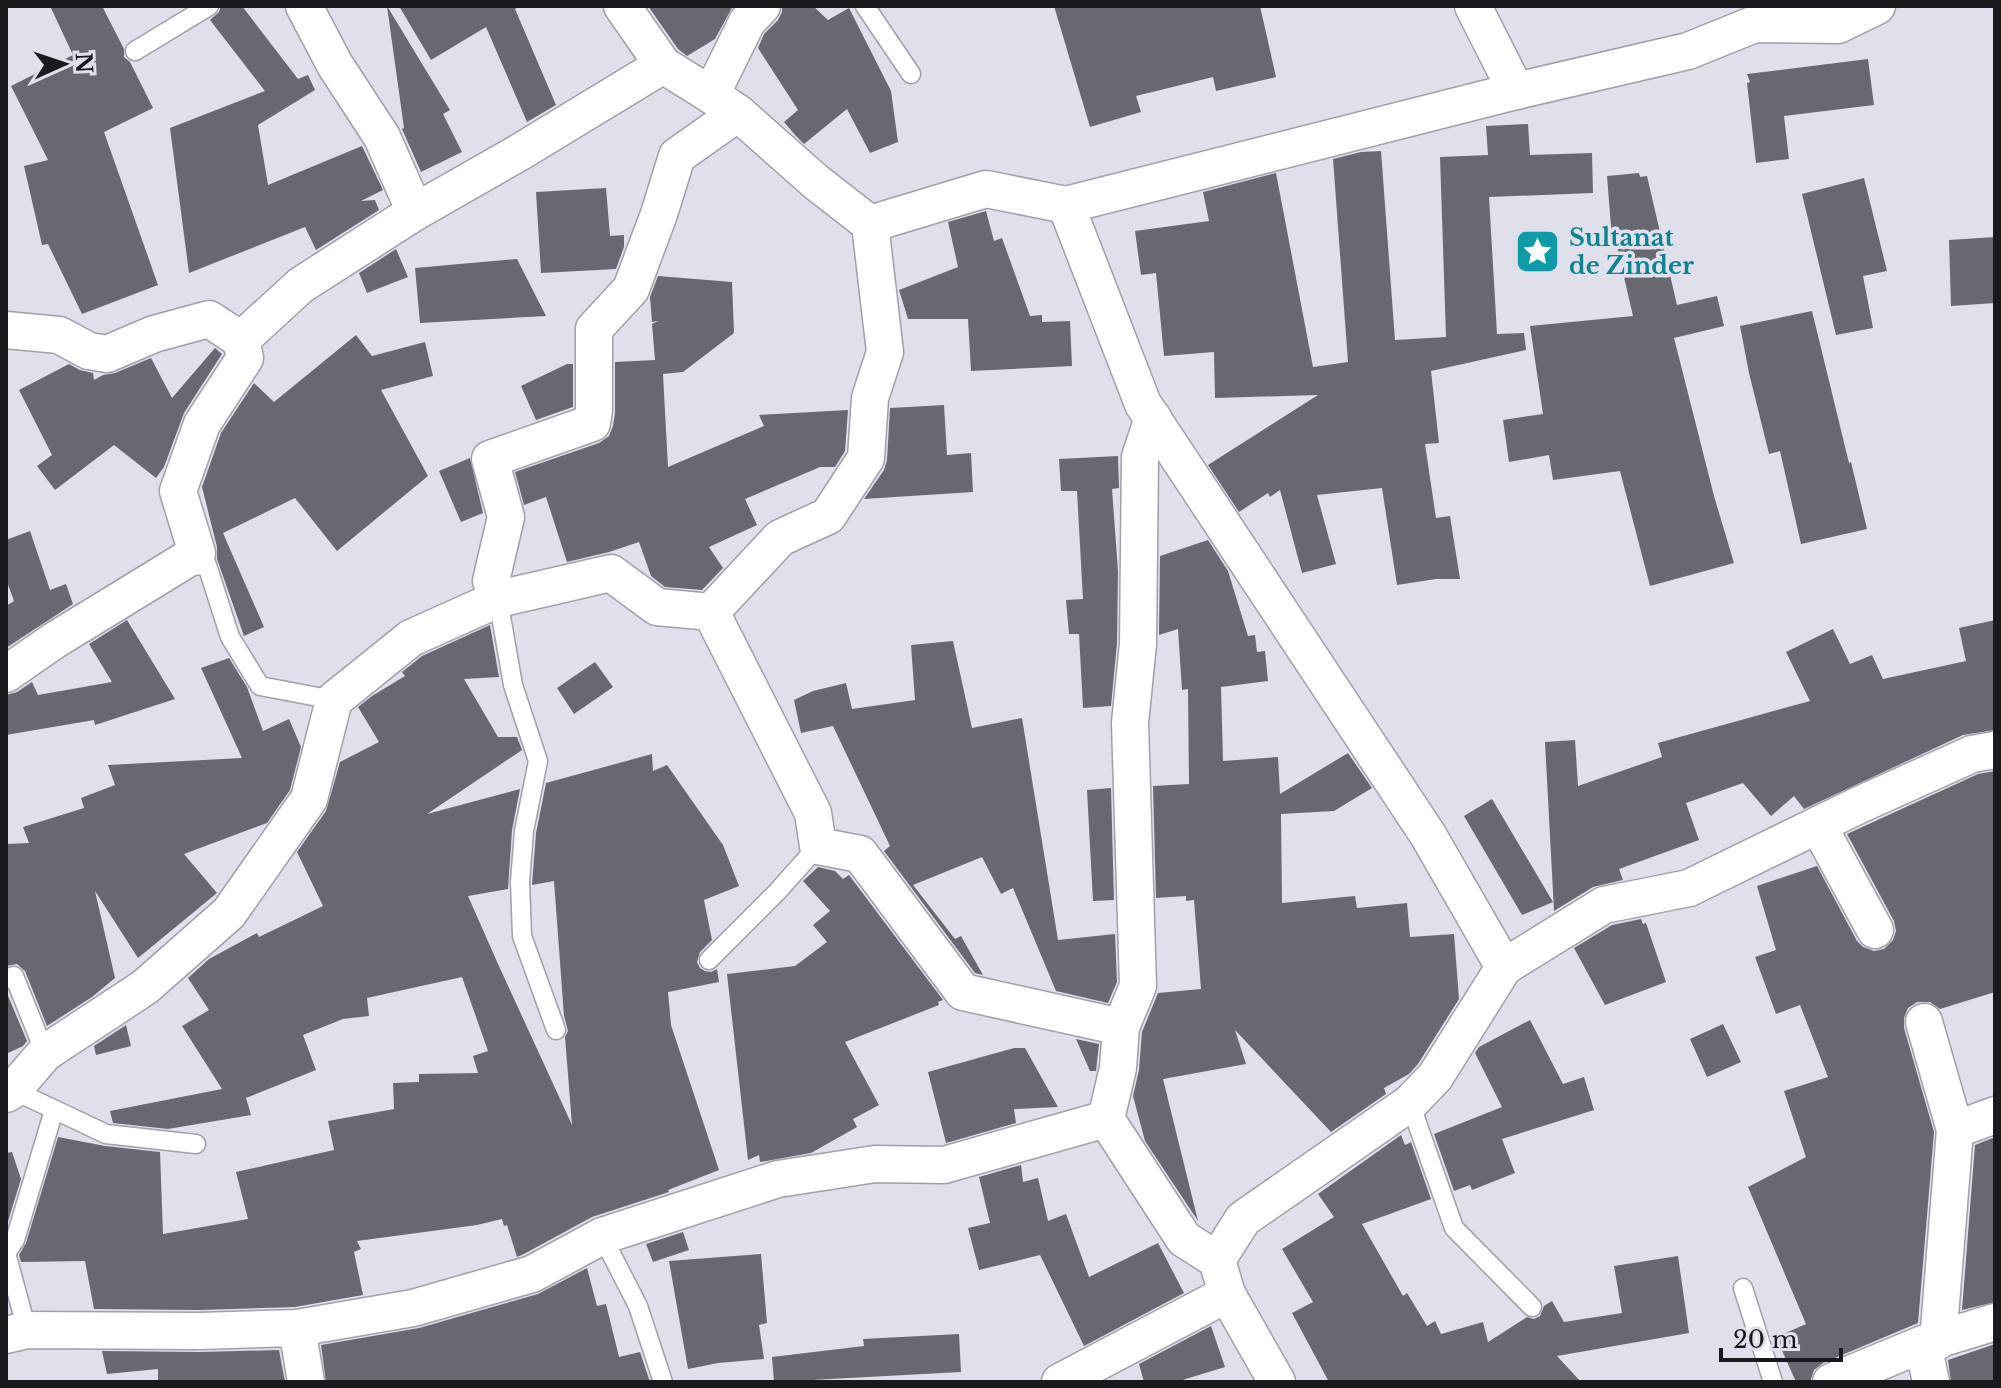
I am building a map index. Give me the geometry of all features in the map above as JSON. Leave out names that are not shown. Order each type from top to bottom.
[{"type":"street","points":[[304,6],[335,65],[382,137],[415,212]]},
{"type":"street","points":[[622,6],[663,65],[725,104],[870,224],[885,352],[870,398],[866,458],[828,516],[780,538],[711,612]]},
{"type":"street","points":[[498,599],[491,581],[506,517],[490,459],[592,423],[594,329],[631,289],[677,156],[725,104],[747,22],[762,6]]},
{"type":"street","points":[[1473,6],[1516,91]]},
{"type":"street","points":[[870,224],[986,189],[1066,205],[1516,91],[1688,51],[1755,24],[1838,25],[1877,6]]},
{"type":"street","points":[[241,340],[301,285],[415,212],[663,65]]},
{"type":"street","points":[[1066,205],[1143,404],[1428,835],[1504,967]]},
{"type":"street","points":[[6,330],[59,335],[89,351],[107,354],[154,334],[209,319],[241,340],[245,358],[202,424],[178,491],[197,553],[55,640],[6,674]]},
{"type":"street","points":[[1153,418],[1140,457],[1138,644],[1130,723],[1138,986],[1121,1027],[1118,1068],[1106,1119],[1184,1239],[1217,1260],[1227,1294],[1277,1382]]},
{"type":"street","points":[[10,1092],[45,1053],[145,987],[229,913],[309,799],[334,700],[411,638],[498,599],[611,573],[657,607],[711,612]]},
{"type":"street","points":[[711,612],[813,813],[818,846],[860,854],[963,992],[1121,1027]]},
{"type":"street","points":[[1217,1260],[1243,1219],[1410,1103],[1435,1077],[1504,967],[1604,905],[1689,888],[1972,754],[1995,750]]},
{"type":"street","points":[[1818,825],[1875,930]]},
{"type":"street","points":[[1924,1022],[1955,1130],[1930,1343],[1931,1382]]},
{"type":"street","points":[[1955,1130],[1995,1115]]},
{"type":"street","points":[[16,1333],[297,1328],[413,1308],[532,1274],[602,1236],[778,1179],[875,1164],[944,1165],[1106,1119]]},
{"type":"street","points":[[1060,1382],[1227,1294]]},
{"type":"street","points":[[1832,1382],[1930,1343],[1995,1322]]},
{"type":"street","points":[[297,1328],[306,1382]]},
{"type":"lane","points":[[135,51],[209,6]]},
{"type":"lane","points":[[865,6],[911,74]]},
{"type":"lane","points":[[174,567],[207,565],[230,637],[260,686],[334,700]]},
{"type":"lane","points":[[498,599],[513,685],[538,761],[524,831],[520,882],[522,936],[556,1030]]},
{"type":"lane","points":[[709,960],[818,846]]},
{"type":"lane","points":[[6,979],[14,976],[45,1053]]},
{"type":"lane","points":[[10,1092],[106,1134],[196,1144]]},
{"type":"lane","points":[[1410,1103],[1454,1228],[1532,1307]]},
{"type":"lane","points":[[16,1333],[6,1253],[15,1240],[54,1110]]},
{"type":"lane","points":[[602,1236],[638,1306],[663,1382]]},
{"type":"lane","points":[[1743,1288],[1773,1382]]},
{"type":"building","points":[[50,6],[102,6],[124,49],[124,57],[130,62],[153,108],[104,132],[158,285],[82,314],[48,244],[42,245],[24,166],[48,160],[11,86],[73,55]]},
{"type":"building","points":[[221,6],[242,6],[298,79],[308,75],[315,90],[258,125],[268,185],[362,146],[383,190],[361,201],[375,200],[379,210],[316,250],[305,227],[189,273],[170,128],[265,91],[210,20]]},
{"type":"building","points":[[387,6],[450,110],[443,114],[462,152],[421,172],[402,129]]},
{"type":"building","points":[[399,6],[520,6],[515,9],[556,105],[527,122],[486,27],[431,60]]},
{"type":"building","points":[[648,6],[733,6],[715,39],[687,56],[678,49]]},
{"type":"building","points":[[782,6],[813,6],[828,20],[849,8],[891,91],[898,142],[870,153],[847,109],[804,144],[784,122],[798,110],[758,48],[764,34],[778,20]]},
{"type":"building","points":[[1054,6],[1260,6],[1276,77],[1216,91],[1213,77],[1136,96],[1141,112],[1090,127]]},
{"type":"building","points":[[1868,59],[1874,105],[1784,116],[1789,159],[1756,163],[1747,74]]},
{"type":"building","points":[[1528,124],[1530,155],[1592,153],[1593,193],[1489,197],[1497,334],[1524,333],[1526,350],[1431,371],[1439,443],[1425,444],[1436,518],[1450,516],[1460,579],[1397,585],[1382,488],[1317,495],[1336,564],[1302,573],[1280,490],[1270,497],[1268,493],[1239,512],[1208,465],[1318,395],[1215,398],[1214,352],[1164,356],[1156,273],[1141,275],[1135,231],[1209,221],[1203,192],[1276,173],[1313,367],[1348,362],[1333,159],[1381,151],[1395,340],[1446,337],[1440,157],[1488,155],[1486,126]]},
{"type":"building","points":[[1639,173],[1640,177],[1647,176],[1677,305],[1717,296],[1724,326],[1674,338],[1734,563],[1650,586],[1620,471],[1553,480],[1549,455],[1509,462],[1503,420],[1543,414],[1530,326],[1633,316],[1615,238],[1612,239],[1607,176]]},
{"type":"building","points":[[1864,178],[1887,271],[1863,276],[1873,328],[1836,335],[1802,194]]},
{"type":"building","points":[[606,188],[610,236],[624,235],[624,247],[616,269],[541,273],[536,192]]},
{"type":"building","points":[[986,211],[994,241],[1002,238],[1030,316],[1042,315],[1042,322],[1070,321],[1072,366],[971,371],[968,319],[908,319],[899,290],[958,267],[948,222]]},
{"type":"building","points":[[1995,237],[1995,303],[1951,306],[1949,240]]},
{"type":"building","points":[[396,249],[408,277],[367,293],[359,273]]},
{"type":"building","points":[[517,259],[546,316],[420,323],[415,268]]},
{"type":"building","points":[[658,276],[732,282],[734,333],[683,372],[663,374],[668,467],[764,426],[759,415],[848,410],[845,451],[835,467],[820,467],[745,499],[757,525],[709,547],[723,568],[702,590],[665,587],[651,576],[639,542],[567,562],[546,497],[524,505],[515,472],[599,443],[609,436],[615,413],[615,362],[655,360],[652,324],[658,321],[652,322],[650,297]]},
{"type":"building","points":[[1812,311],[1867,529],[1801,544],[1780,451],[1769,454],[1740,326]]},
{"type":"building","points":[[356,335],[372,356],[425,342],[433,376],[381,390],[428,476],[337,551],[295,498],[223,533],[264,627],[244,636],[217,559],[217,547],[202,487],[221,433],[254,383],[274,402]]},
{"type":"building","points":[[215,348],[222,354],[184,413],[164,467],[156,478],[114,445],[55,490],[37,466],[52,455],[19,390],[69,364],[93,373],[94,380],[151,358],[172,398]]},
{"type":"building","points":[[573,364],[573,407],[536,420],[521,386]]},
{"type":"building","points":[[944,405],[947,455],[971,453],[973,492],[864,499],[884,470],[887,460],[890,408]]},
{"type":"building","points":[[1118,456],[1119,488],[1112,489],[1118,571],[1117,643],[1111,706],[1083,708],[1079,634],[1069,634],[1066,600],[1083,599],[1077,491],[1061,491],[1059,459]]},
{"type":"building","points":[[470,458],[483,513],[461,522],[439,471]]},
{"type":"building","points":[[30,531],[50,590],[66,584],[73,604],[6,648],[6,606],[14,601],[6,579],[6,540]]},
{"type":"building","points":[[1208,540],[1228,571],[1248,636],[1255,635],[1257,652],[1265,651],[1268,681],[1221,687],[1223,761],[1278,757],[1280,794],[1348,753],[1372,788],[1334,811],[1281,814],[1282,903],[1355,896],[1357,908],[1407,903],[1410,937],[1454,934],[1459,999],[1409,1074],[1384,1088],[1386,1094],[1331,1132],[1235,1030],[1246,1064],[1163,1079],[1198,1221],[1145,1141],[1133,1096],[1142,1032],[1158,993],[1201,989],[1194,900],[1186,901],[1186,896],[1156,898],[1153,786],[1189,784],[1188,689],[1182,690],[1178,629],[1159,635],[1160,556]]},
{"type":"building","points":[[127,620],[175,699],[95,725],[94,720],[6,735],[6,695],[32,682],[38,695],[112,682],[89,644]]},
{"type":"building","points":[[1995,620],[1995,730],[1963,735],[1804,809],[1794,796],[1771,816],[1743,783],[1686,803],[1699,840],[1619,869],[1623,880],[1593,887],[1554,911],[1545,742],[1575,740],[1578,786],[1662,757],[1658,743],[1810,701],[1786,652],[1833,629],[1850,664],[1872,655],[1883,679],[1966,661],[1959,628]]},
{"type":"building","points":[[490,625],[499,677],[464,679],[498,737],[517,737],[522,750],[427,814],[520,789],[512,830],[508,889],[468,896],[572,1125],[565,1037],[568,1031],[564,1016],[554,881],[532,885],[536,833],[546,783],[652,754],[653,771],[667,765],[723,845],[739,886],[704,900],[712,940],[700,952],[697,962],[705,971],[717,969],[719,982],[668,992],[671,1025],[719,1170],[669,1192],[592,1217],[517,1257],[507,1225],[504,1226],[502,1219],[357,1241],[361,1249],[354,1252],[363,1295],[295,1307],[94,1309],[85,1261],[21,1262],[19,1255],[26,1243],[58,1137],[160,1152],[163,1234],[248,1219],[236,1172],[334,1150],[328,1121],[394,1109],[393,1083],[419,1082],[419,1074],[478,1073],[473,1056],[488,1051],[462,977],[367,998],[369,1016],[343,1019],[303,1035],[316,1070],[246,1098],[251,1115],[168,1129],[113,1123],[110,1111],[222,1089],[182,1026],[209,1010],[188,978],[209,959],[257,933],[259,937],[323,906],[297,852],[326,811],[340,762],[379,742],[358,707],[405,676],[402,672],[422,656]]},
{"type":"building","points":[[953,641],[972,728],[1022,718],[1058,940],[1115,934],[1117,982],[1108,1003],[1056,991],[1013,888],[1001,894],[982,857],[913,885],[955,939],[961,936],[983,975],[975,973],[884,851],[890,846],[833,726],[801,733],[794,700],[813,691],[846,683],[852,709],[915,700],[911,645]]},
{"type":"building","points":[[229,658],[247,687],[263,731],[289,719],[301,747],[290,790],[267,823],[184,854],[217,893],[138,958],[95,891],[115,978],[47,1026],[25,971],[17,964],[6,966],[6,844],[29,843],[23,827],[84,808],[81,798],[115,785],[108,765],[242,758],[201,668]]},
{"type":"building","points":[[595,662],[613,687],[574,714],[557,688]]},
{"type":"building","points":[[1995,771],[1995,992],[1940,1009],[1930,1002],[1917,1002],[1908,1008],[1904,1018],[1904,1028],[1934,1132],[1918,1323],[1823,1363],[1814,1370],[1810,1382],[1796,1382],[1776,1337],[1806,1324],[1748,1187],[1806,1157],[1784,1091],[1828,1077],[1800,1005],[1776,1014],[1755,957],[1776,950],[1757,886],[1817,866],[1857,941],[1874,951],[1884,949],[1893,940],[1896,931],[1894,921],[1847,834],[1978,774]]},
{"type":"building","points":[[1111,788],[1114,900],[1093,901],[1087,790]]},
{"type":"building","points":[[1492,799],[1553,902],[1522,915],[1464,816]]},
{"type":"building","points":[[818,867],[835,871],[843,879],[849,875],[943,1000],[938,1002],[939,1005],[845,1042],[879,1105],[853,1119],[857,1127],[811,1153],[760,1162],[759,1155],[748,1160],[727,974],[795,966],[827,942],[813,925],[830,911],[803,881]]},
{"type":"building","points":[[1641,919],[1643,924],[1646,923],[1666,982],[1605,1005],[1574,948],[1612,925]]},
{"type":"building","points":[[6,991],[27,1041],[6,1054]]},
{"type":"building","points":[[1530,1020],[1563,1084],[1584,1077],[1594,1110],[1502,1139],[1515,1173],[1472,1190],[1470,1185],[1454,1191],[1434,1134],[1502,1107],[1475,1053],[1479,1047]]},
{"type":"building","points":[[1723,1024],[1741,1062],[1707,1077],[1690,1039]]},
{"type":"building","points":[[126,1025],[131,1046],[96,1055],[94,1046]]},
{"type":"building","points":[[1076,1039],[1099,1044],[1096,1071],[1090,1071]]},
{"type":"building","points":[[1014,1048],[1025,1048],[1058,1107],[1014,1109],[1016,1123],[946,1143],[928,1072]]},
{"type":"building","points":[[1401,1135],[1405,1145],[1411,1142],[1431,1199],[1362,1224],[1403,1296],[1407,1293],[1427,1326],[1435,1321],[1441,1334],[1483,1322],[1488,1342],[1527,1317],[1534,1319],[1540,1316],[1544,1306],[1552,1301],[1564,1322],[1622,1313],[1614,1266],[1678,1256],[1689,1333],[1557,1356],[1581,1382],[1329,1382],[1292,1313],[1313,1302],[1282,1249],[1334,1217],[1318,1194]]},
{"type":"building","points":[[1995,1137],[1995,1302],[1962,1310],[1975,1145]]},
{"type":"building","points":[[12,1152],[21,1179],[6,1228],[6,1153]]},
{"type":"building","points":[[1021,1165],[1023,1182],[1038,1178],[1048,1221],[1066,1214],[1089,1277],[1158,1243],[1184,1293],[1084,1346],[1040,1255],[979,1270],[968,1228],[990,1223],[979,1177]]},
{"type":"building","points":[[683,1232],[689,1250],[653,1262],[646,1244]]},
{"type":"building","points":[[761,1254],[767,1323],[759,1325],[764,1359],[688,1369],[669,1261]]},
{"type":"building","points":[[587,1268],[597,1306],[606,1304],[619,1357],[640,1352],[650,1382],[326,1382],[321,1345],[419,1328],[538,1294]]},
{"type":"building","points":[[1211,1326],[1225,1367],[1176,1382],[1144,1382],[1139,1364]]},
{"type":"building","points":[[959,1334],[961,1372],[774,1382],[772,1357],[864,1346],[863,1339]]},
{"type":"building","points":[[1995,1344],[1995,1382],[1951,1382],[1948,1360]]},
{"type":"building","points":[[279,1350],[285,1382],[158,1382],[158,1369],[107,1374],[102,1351],[200,1352]]},
{"type":"place","name":"Sultanat de Zinder","points":[[1538,251]]}]
